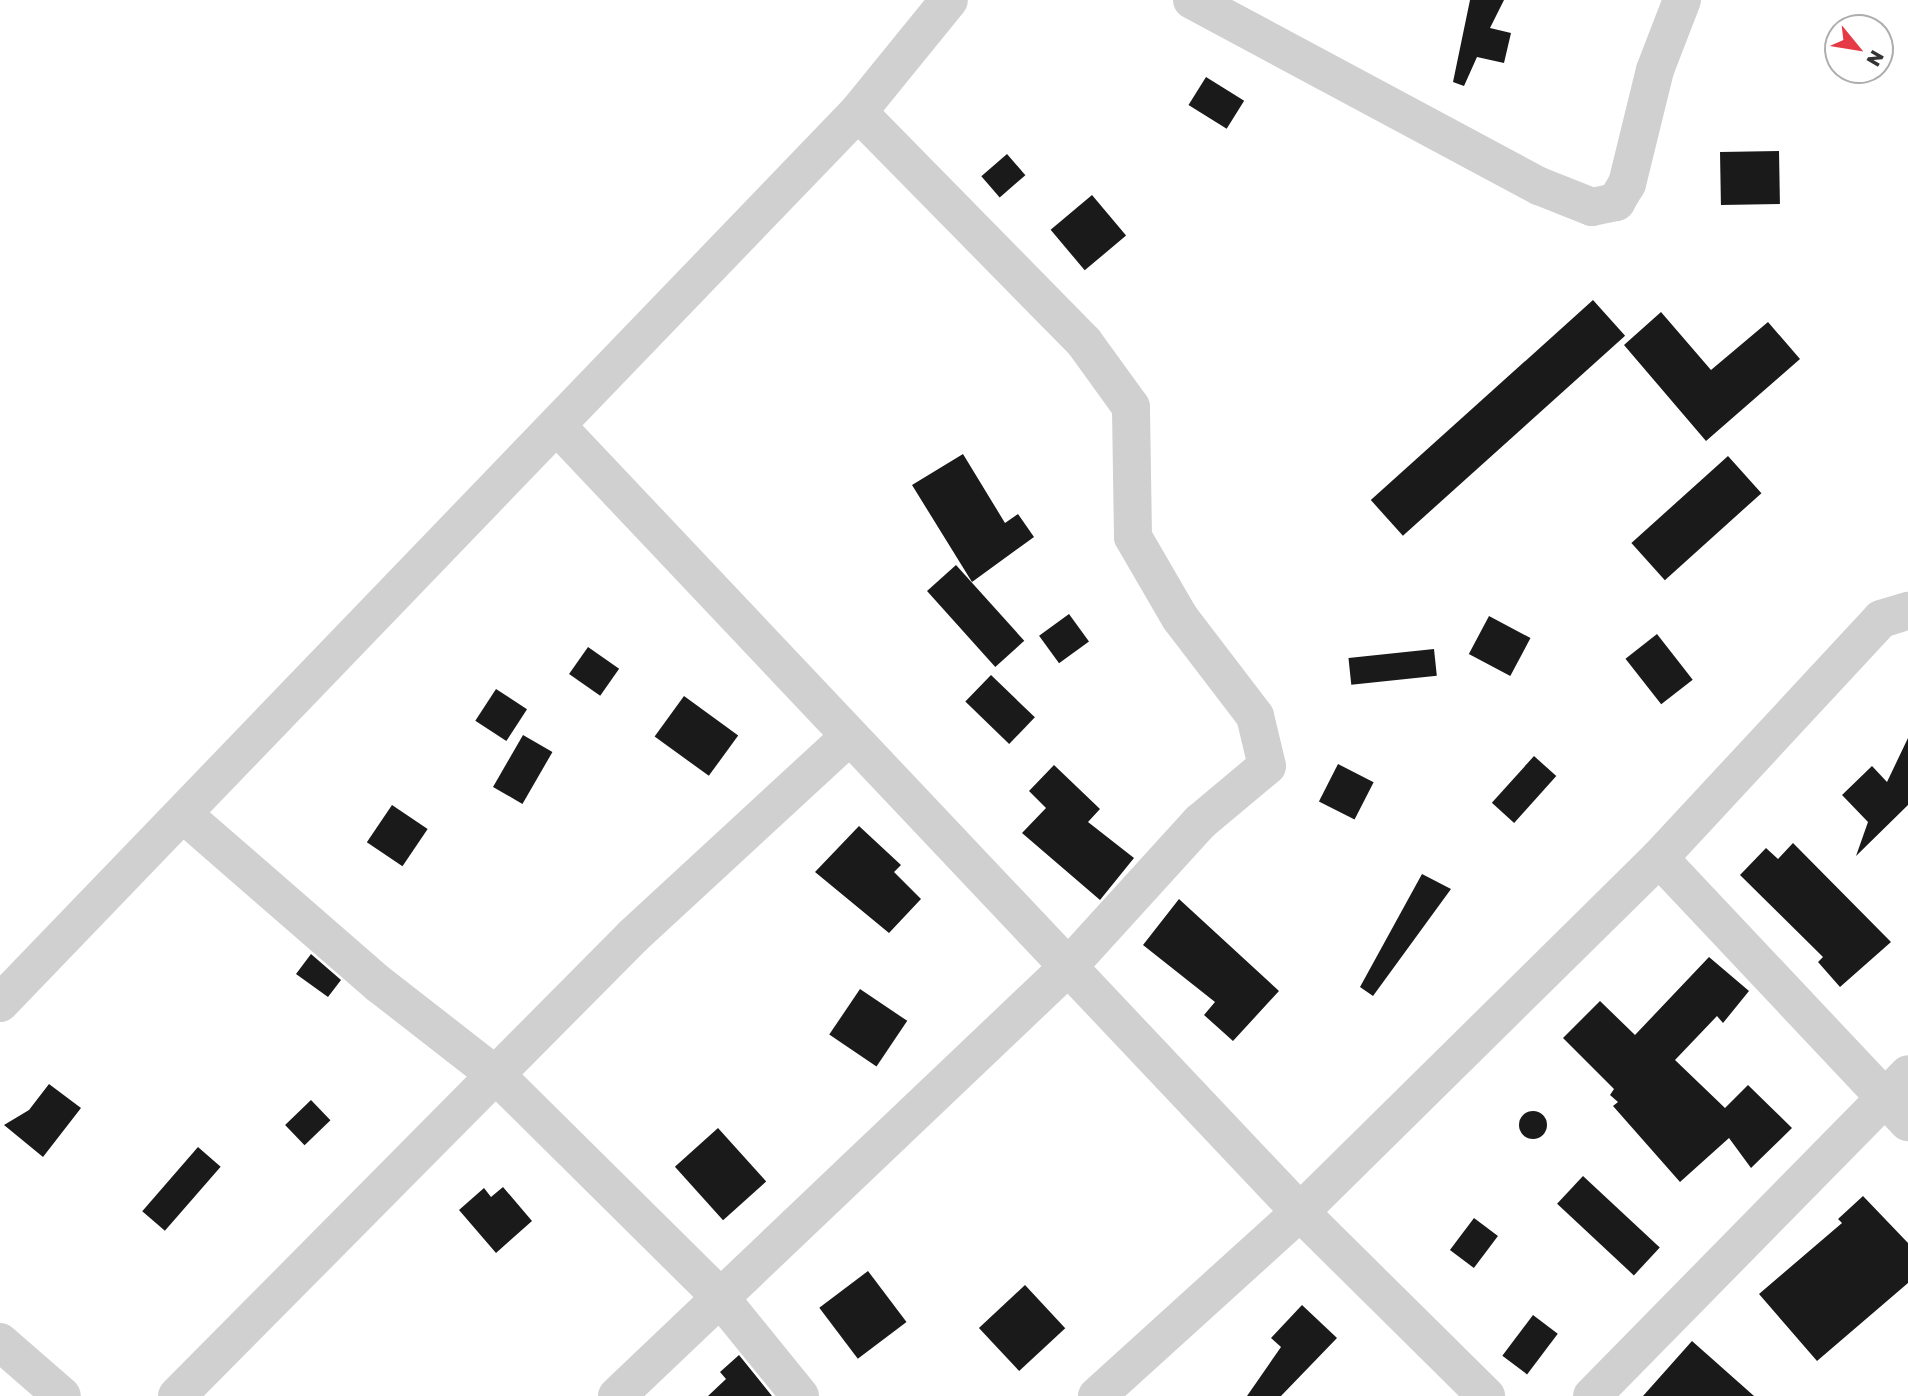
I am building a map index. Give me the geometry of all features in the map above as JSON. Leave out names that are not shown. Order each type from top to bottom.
[{"type":"street","points":[[0,1003],[558,427],[858,112],[950,0]]},
{"type":"street","points":[[1192,0],[1538,186],[1592,207],[1616,202],[1627,184],[1655,70],[1682,0]]},
{"type":"street","points":[[617,1396],[718,1296],[1069,966],[1200,822],[1267,766],[1255,716],[1181,618],[1133,537],[1131,407],[1084,342],[858,112]]},
{"type":"street","points":[[558,427],[1300,1212],[1486,1396]]},
{"type":"street","points":[[1097,1396],[1300,1212],[1659,858],[1881,619],[1908,611]]},
{"type":"street","points":[[177,1396],[633,936],[849,737]]},
{"type":"street","points":[[183,814],[380,985],[497,1076],[718,1296],[800,1396]]},
{"type":"street","points":[[1592,1396],[1900,1098],[1659,858]]},
{"type":"street","points":[[0,1342],[62,1396]]},
{"type":"building","points":[[1470,0],[1504,0],[1490,28],[1511,33],[1504,63],[1477,57],[1464,86],[1453,82]]},
{"type":"building","points":[[1206,77],[1244,101],[1227,129],[1189,105]]},
{"type":"building","points":[[1779,151],[1780,204],[1721,205],[1720,152]]},
{"type":"building","points":[[1007,154],[1025,175],[1000,197],[981,176]]},
{"type":"building","points":[[1092,195],[1126,236],[1085,270],[1051,230]]},
{"type":"building","points":[[1593,300],[1625,336],[1403,536],[1371,500]]},
{"type":"building","points":[[1661,312],[1711,370],[1768,322],[1800,359],[1706,441],[1624,345]]},
{"type":"building","points":[[963,454],[1005,523],[1018,514],[1034,537],[972,582],[912,485]]},
{"type":"building","points":[[1728,456],[1761,493],[1665,580],[1631,543]]},
{"type":"building","points":[[956,565],[1024,641],[995,667],[927,591]]},
{"type":"building","points":[[1069,614],[1089,642],[1059,663],[1039,636]]},
{"type":"building","points":[[1489,616],[1530,638],[1510,676],[1469,654]]},
{"type":"building","points":[[1657,634],[1693,680],[1661,704],[1625,659]]},
{"type":"building","points":[[588,647],[619,669],[600,696],[569,674]]},
{"type":"building","points":[[1434,649],[1437,676],[1351,685],[1348,658]]},
{"type":"building","points":[[991,675],[1035,717],[1009,744],[965,702]]},
{"type":"building","points":[[496,689],[527,709],[506,741],[475,721]]},
{"type":"building","points":[[684,696],[738,735],[709,776],[655,736]]},
{"type":"building","points":[[523,735],[552,752],[522,804],[493,787]]},
{"type":"building","points":[[1908,738],[1908,805],[1856,856],[1868,822],[1842,795],[1872,766],[1887,782]]},
{"type":"building","points":[[1534,756],[1556,776],[1514,823],[1492,803]]},
{"type":"building","points":[[1338,764],[1374,782],[1355,820],[1319,801]]},
{"type":"building","points":[[1054,765],[1100,809],[1088,822],[1134,858],[1100,900],[1022,833],[1046,808],[1029,791]]},
{"type":"building","points":[[392,805],[428,829],[402,866],[367,842]]},
{"type":"building","points":[[859,826],[901,865],[894,872],[921,899],[889,933],[815,872]]},
{"type":"building","points":[[1793,843],[1891,942],[1840,987],[1818,962],[1823,957],[1740,875],[1766,848],[1778,859]]},
{"type":"building","points":[[1422,874],[1451,889],[1373,996],[1360,987]]},
{"type":"building","points":[[1179,899],[1279,991],[1233,1041],[1204,1015],[1215,1002],[1143,945]]},
{"type":"building","points":[[311,954],[341,980],[328,997],[296,974]]},
{"type":"building","points":[[1709,957],[1749,991],[1723,1023],[1717,1016],[1675,1060],[1725,1108],[1748,1085],[1792,1128],[1751,1168],[1729,1138],[1680,1182],[1613,1106],[1618,1102],[1610,1095],[1614,1089],[1563,1038],[1600,1001],[1635,1035]]},
{"type":"building","points":[[860,989],[907,1021],[876,1066],[829,1035]]},
{"type":"building","points":[[49,1084],[81,1108],[43,1157],[4,1125],[29,1110]]},
{"type":"building","points":[[311,1100],[330,1120],[305,1145],[285,1125]]},
{"type":"building","points":[[1533,1111],[1543,1115],[1547,1125],[1543,1135],[1533,1139],[1523,1135],[1519,1125],[1523,1115]]},
{"type":"building","points":[[718,1128],[766,1182],[723,1220],[675,1167]]},
{"type":"building","points":[[198,1147],[221,1167],[165,1231],[142,1211]]},
{"type":"building","points":[[1583,1176],[1660,1248],[1634,1275],[1557,1204]]},
{"type":"building","points":[[503,1187],[532,1221],[496,1253],[459,1210],[484,1188],[491,1197]]},
{"type":"building","points":[[1863,1196],[1908,1243],[1908,1283],[1817,1361],[1759,1294],[1842,1223],[1838,1219]]},
{"type":"building","points":[[1474,1218],[1498,1236],[1474,1268],[1450,1250]]},
{"type":"building","points":[[868,1271],[907,1322],[858,1359],[819,1308]]},
{"type":"building","points":[[1025,1285],[1065,1328],[1019,1371],[979,1328]]},
{"type":"building","points":[[1302,1305],[1337,1338],[1281,1396],[1247,1396],[1281,1347],[1271,1338]]},
{"type":"building","points":[[1533,1315],[1558,1334],[1527,1374],[1502,1356]]},
{"type":"building","points":[[1692,1341],[1754,1396],[1643,1396]]},
{"type":"building","points":[[739,1355],[772,1396],[708,1396],[726,1379],[720,1372]]}]
